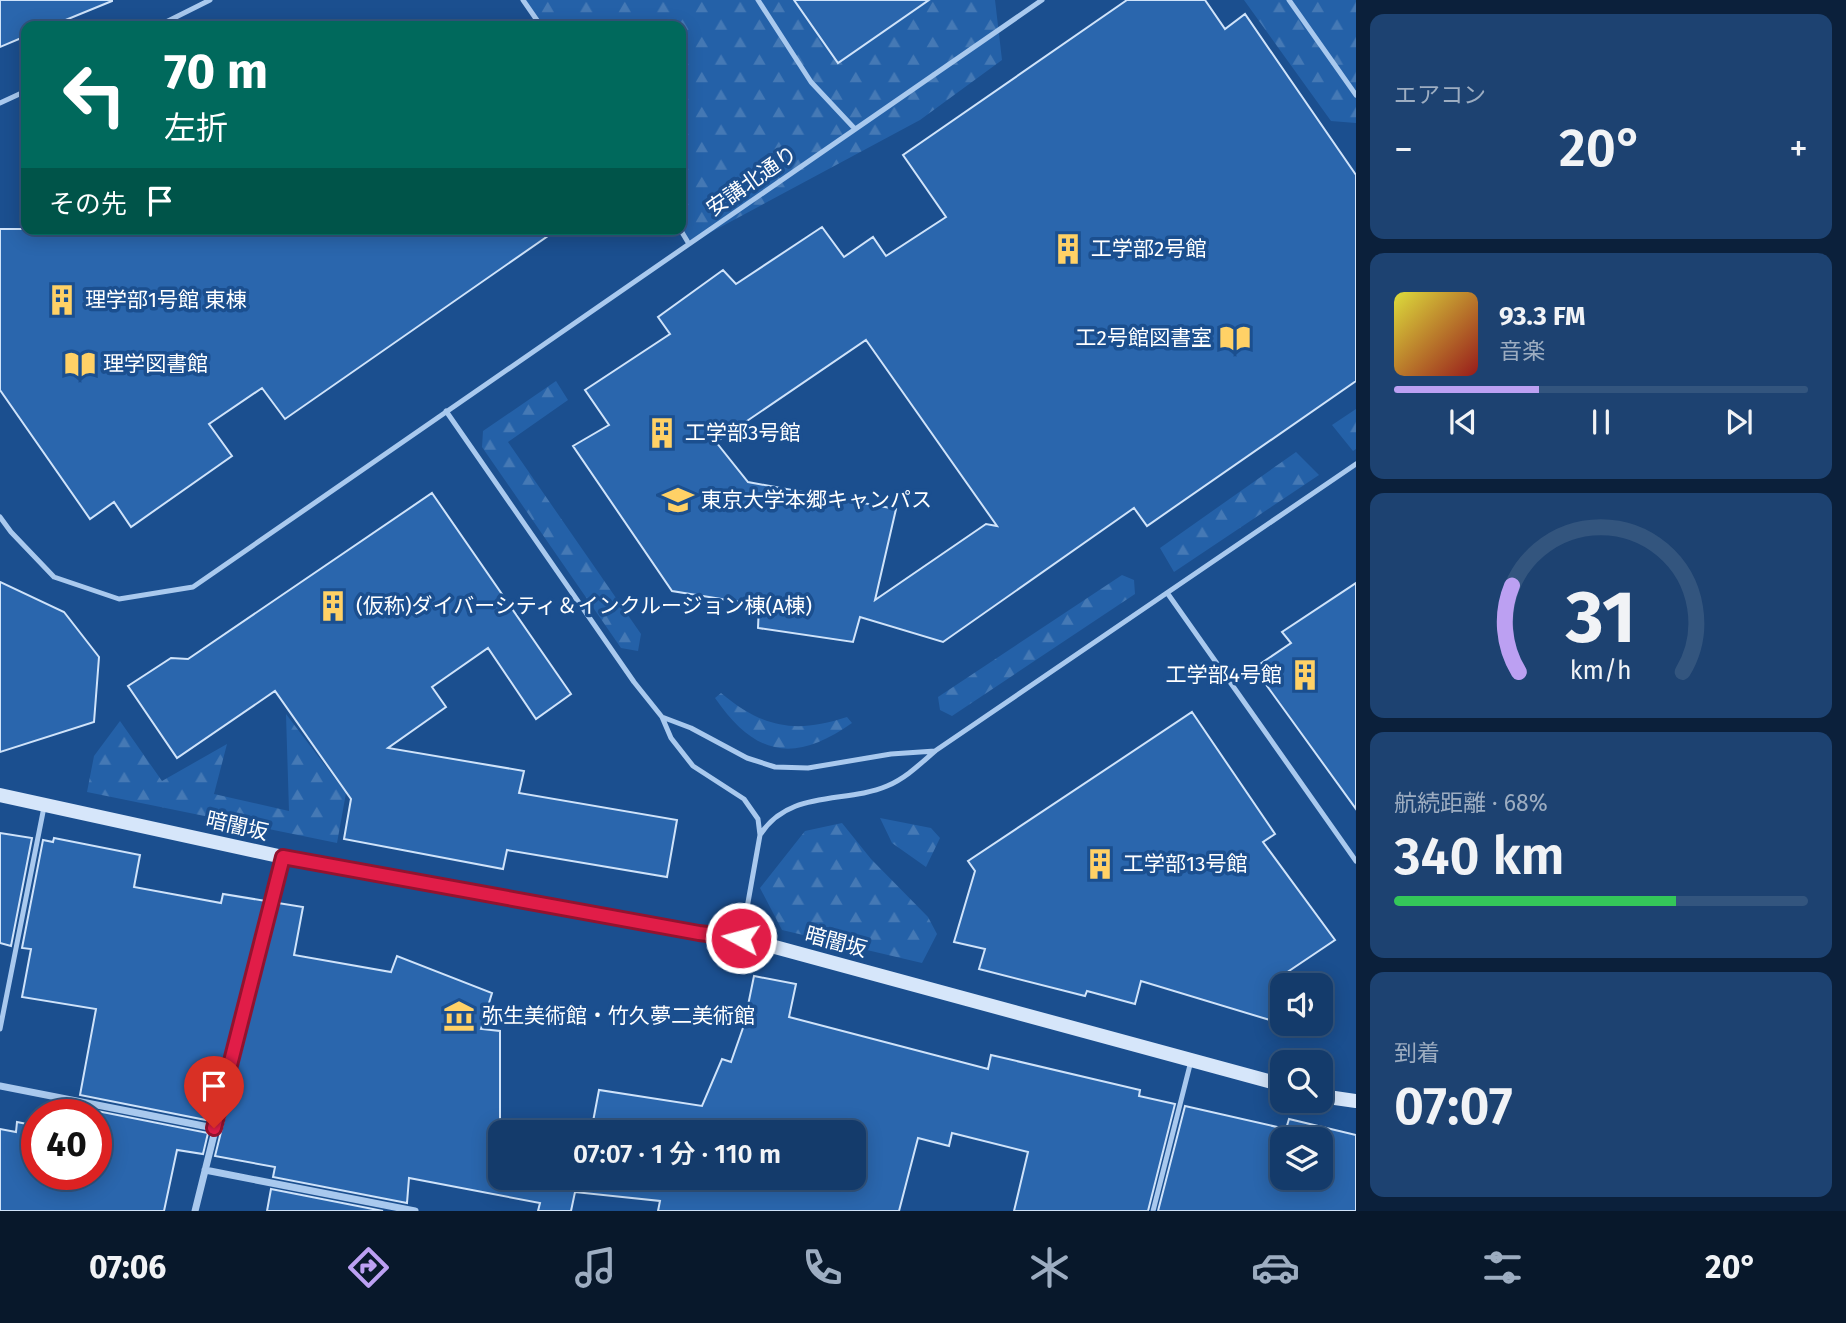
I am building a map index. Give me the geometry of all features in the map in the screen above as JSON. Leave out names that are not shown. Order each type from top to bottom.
[{"type":"street","name":"暗闇坂","points":[[0,795],[283,857],[686,931],[741,938],[1270,1081]]},
{"type":"street","points":[[195,1211],[283,857]]},
{"type":"street","points":[[0,1086],[214,1128]]},
{"type":"street","points":[[1333,1098],[1356,1101]]},
{"type":"street","points":[[205,1170],[415,1211]]},
{"type":"lane","points":[[168,21],[210,0]]},
{"type":"lane","points":[[523,0],[538,21]]},
{"type":"lane","points":[[758,0],[811,82],[855,129]]},
{"type":"lane","name":"安講北通り","points":[[0,517],[54,577],[119,599],[193,587],[1042,0]]},
{"type":"lane","points":[[1289,0],[1356,95]]},
{"type":"lane","points":[[0,103],[21,93]]},
{"type":"lane","points":[[684,235],[689,243]]},
{"type":"lane","points":[[446,411],[634,682],[662,717],[671,738],[692,766],[744,799],[758,819],[760,835],[741,938]]},
{"type":"lane","points":[[760,835],[769,822],[787,810],[817,800],[886,787],[908,775],[935,751],[1356,464]]},
{"type":"lane","points":[[1168,594],[1356,861]]},
{"type":"lane","points":[[662,717],[691,728],[747,758],[775,767],[808,768],[891,754],[935,751]]},
{"type":"lane","points":[[0,1029],[45,804]]},
{"type":"lane","points":[[1153,1211],[1191,1059]]},
{"type":"green space","points":[[523,0],[995,0],[1002,60],[920,120],[689,244],[684,235],[686,21],[538,21]]},
{"type":"green space","points":[[1244,0],[1356,0],[1356,123],[1331,121]]},
{"type":"green space","points":[[556,381],[568,400],[508,442],[641,634],[638,651],[621,648],[482,447],[483,431]]},
{"type":"green space","points":[[1356,409],[1356,449],[1353,451],[1332,425]]},
{"type":"green space","points":[[1296,452],[1319,475],[1174,572],[1160,548]]},
{"type":"green space","points":[[1122,575],[1134,580],[1135,594],[952,716],[940,710],[938,697]]},
{"type":"green space","points":[[721,693],[751,714],[780,724],[811,725],[847,717],[852,723],[812,745],[777,748],[745,732],[715,698]]},
{"type":"green space","points":[[286,714],[346,793],[337,843],[87,792],[94,756],[120,721],[162,781],[227,744],[214,794],[289,811]]},
{"type":"green space","points":[[880,818],[931,828],[940,838],[926,867],[892,843]]},
{"type":"green space","points":[[842,823],[871,859],[928,917],[937,934],[922,963],[782,930],[760,888],[805,831]]},
{"type":"building","points":[[0,0],[112,0],[63,21],[21,21],[21,38],[0,47]]},
{"type":"building","points":[[794,0],[929,0],[838,63]]},
{"type":"building","points":[[1127,0],[1205,0],[1225,29],[1245,14],[1356,175],[1356,381],[1147,526],[1134,508],[943,642],[860,617],[853,642],[758,628],[759,605],[672,591],[573,446],[609,425],[585,390],[670,334],[658,317],[723,270],[736,284],[822,227],[844,257],[873,237],[886,256],[946,217],[903,155]],"holes":[[[866,340],[997,526],[986,524],[875,600],[896,509],[748,482],[716,442]]]},
{"type":"building","points":[[0,229],[21,229],[21,235],[549,235],[285,419],[262,388],[209,424],[232,456],[131,527],[114,502],[90,519],[0,390]]},
{"type":"building","points":[[432,493],[571,694],[536,719],[488,648],[432,687],[446,707],[388,748],[524,771],[519,793],[677,820],[667,877],[507,850],[503,869],[344,839],[351,799],[275,691],[177,758],[128,686],[171,658],[188,659]]},
{"type":"building","points":[[0,582],[64,612],[99,657],[94,722],[0,752]]},
{"type":"building","name":"工学部4号館","points":[[1356,583],[1356,809],[1254,668],[1291,643],[1282,632]]},
{"type":"building","name":"工学部13号館","points":[[1192,712],[1275,834],[1263,842],[1335,940],[1286,973],[1270,973],[1270,1020],[1141,981],[1135,1004],[1087,991],[1085,996],[979,969],[985,949],[954,942],[975,871],[968,861]]},
{"type":"building","points":[[0,833],[32,838],[11,946],[0,943]]},
{"type":"building","points":[[54,838],[140,855],[134,887],[221,903],[223,894],[266,901],[211,1121],[112,1101],[112,1099],[80,1095],[96,1009],[22,997],[31,949],[22,948],[43,840],[53,842]]},
{"type":"building","points":[[278,903],[303,907],[294,955],[391,972],[397,956],[492,993],[481,1029],[500,1031],[500,1120],[488,1120],[488,1190],[866,1190],[866,1120],[593,1120],[599,1090],[702,1106],[722,1059],[731,1062],[744,1025],[754,976],[796,984],[789,1017],[988,1069],[991,1055],[1140,1090],[1139,1096],[1175,1104],[1148,1211],[1014,1211],[1028,1152],[952,1133],[949,1146],[918,1138],[899,1211],[658,1211],[660,1201],[575,1192],[571,1211],[538,1211],[540,1203],[409,1178],[407,1203],[273,1177],[275,1167],[215,1156]]},
{"type":"building","points":[[1185,1106],[1277,1127],[1270,1127],[1270,1190],[1333,1190],[1333,1130],[1356,1135],[1356,1211],[1158,1211]]},
{"type":"building","points":[[112,1114],[208,1133],[203,1154],[177,1150],[164,1211],[0,1211],[0,1129],[16,1132],[17,1122],[21,1123],[21,1190],[112,1190]]},
{"type":"building","points":[[1289,1119],[1322,1127],[1287,1127]]},
{"type":"building","points":[[271,1189],[383,1211],[267,1211]]},
{"type":"place","name":"工学部2号館","points":[[1068,249]]},
{"type":"place","name":"理学部1号館 東棟","points":[[62,300]]},
{"type":"place","name":"工2号館図書室","points":[[1235,338]]},
{"type":"place","name":"理学図書館","points":[[80,364]]},
{"type":"place","name":"工学部3号館","points":[[662,433]]},
{"type":"place","name":"東京大学本郷キャンパス","points":[[678,500]]},
{"type":"place","name":"(仮称)ダイバーシティ＆インクルージョン棟(A棟)","points":[[333,606]]},
{"type":"place","name":"工学部4号館","points":[[1305,675]]},
{"type":"place","name":"工学部13号館","points":[[1100,864]]},
{"type":"place","name":"弥生美術館・竹久夢二美術館","points":[[459,1016]]},
{"type":"route","points":[[214,1128],[283,857],[699,933],[741,938]]}]
